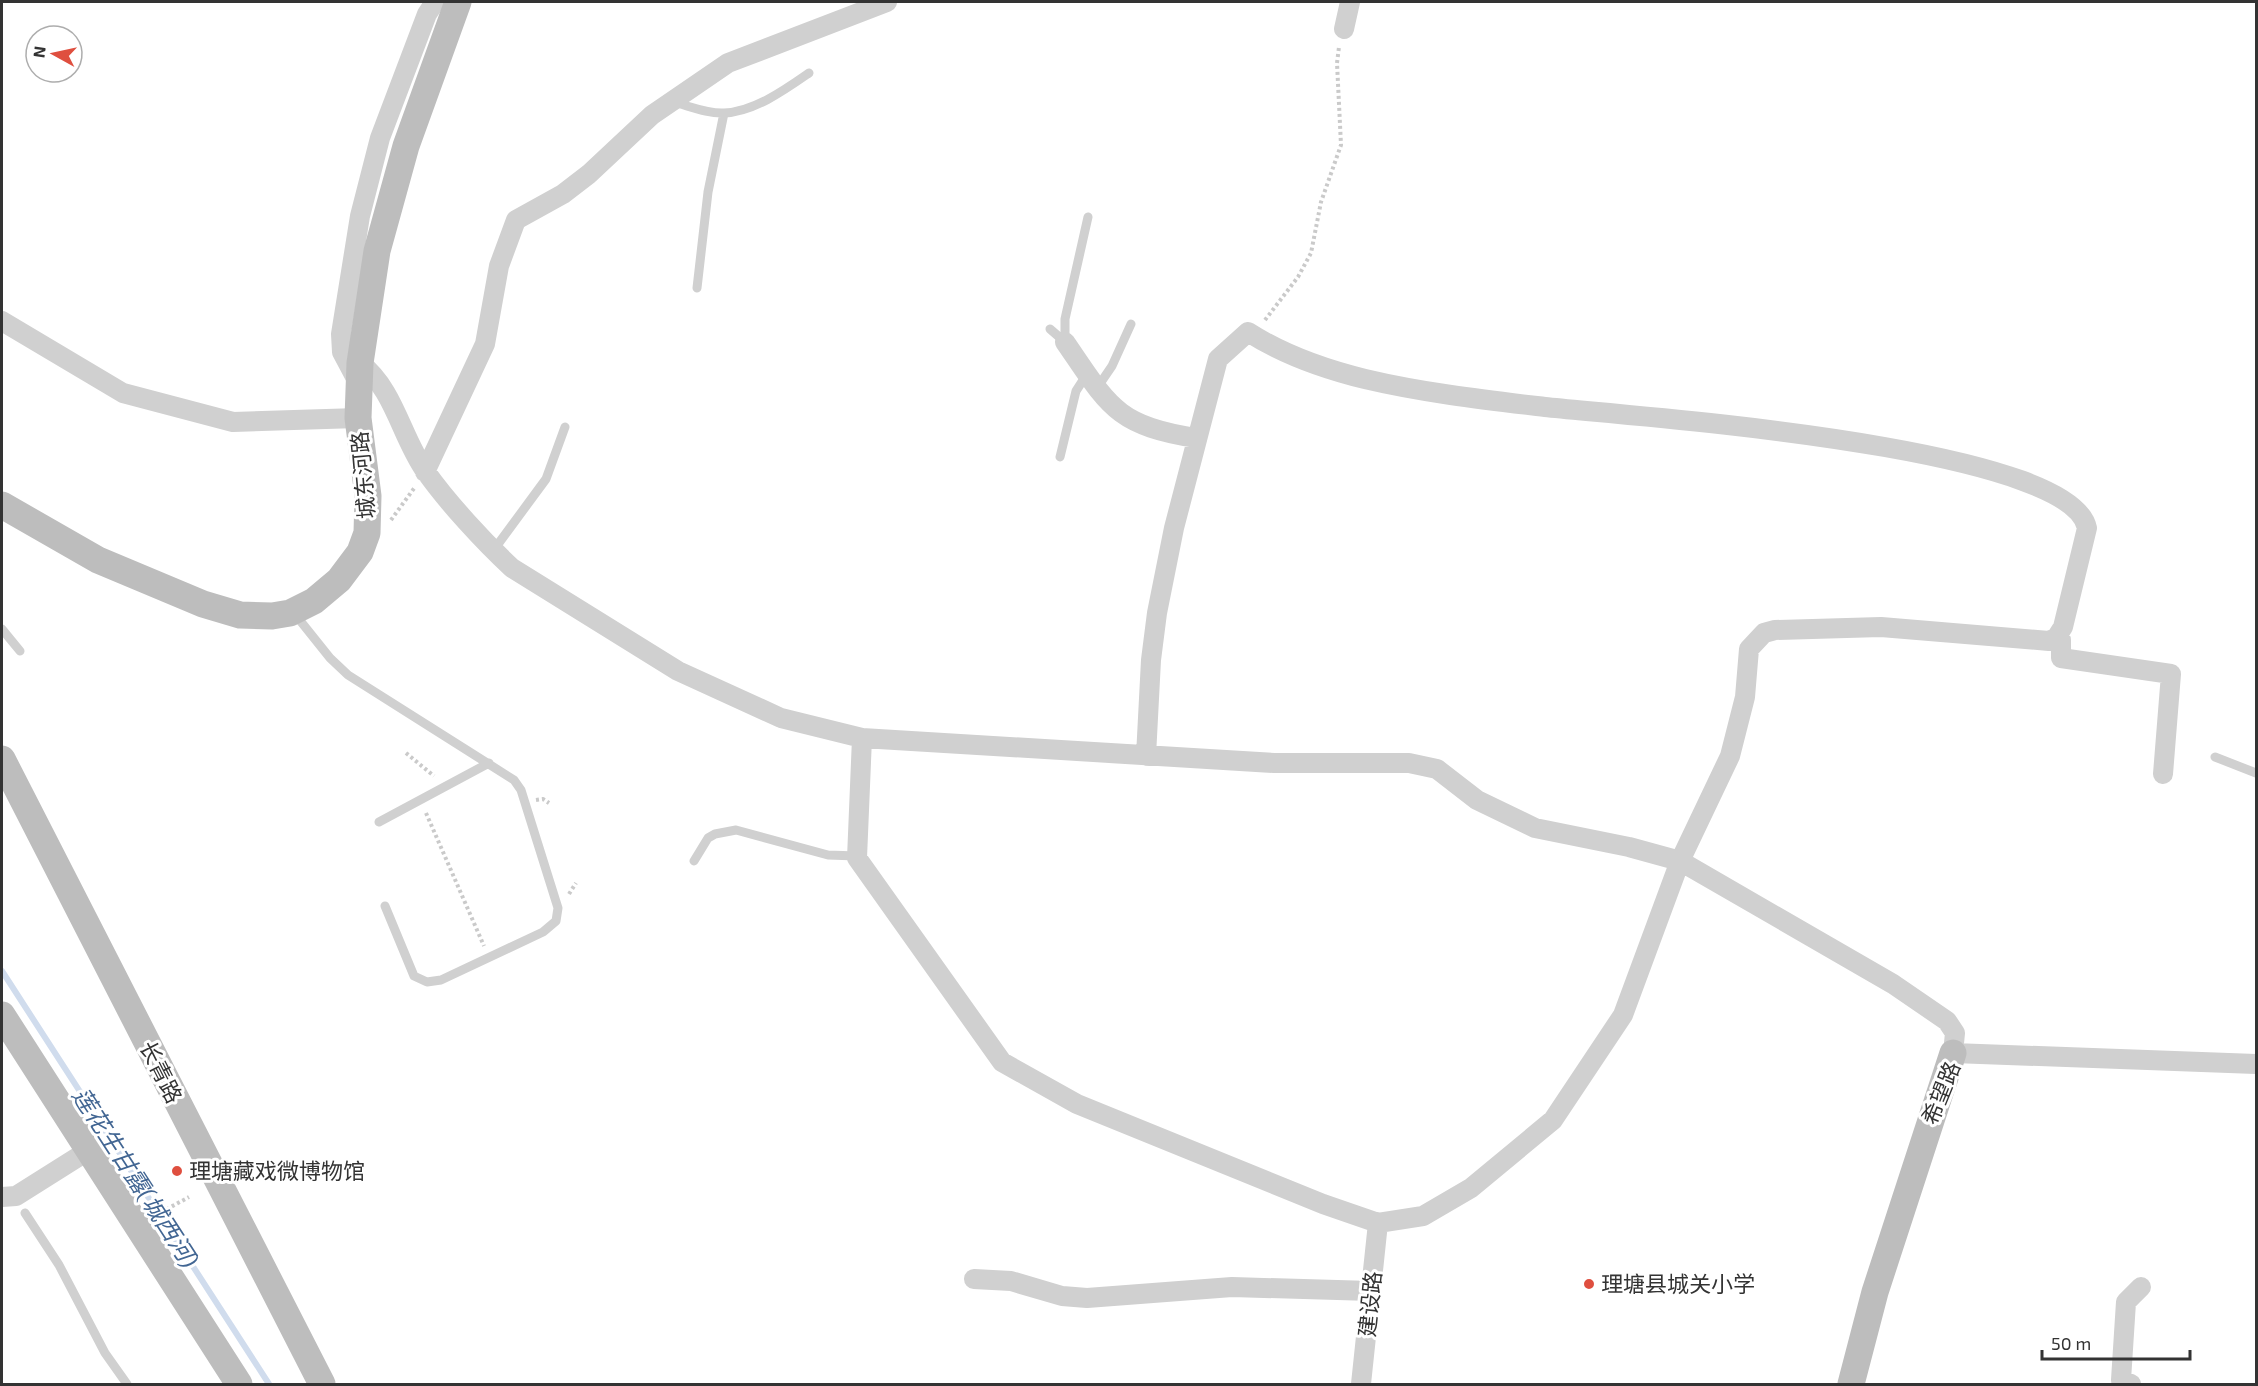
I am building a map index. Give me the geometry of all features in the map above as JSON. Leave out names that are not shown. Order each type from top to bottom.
[{"type":"street","points":[[435,2],[427,14],[380,138],[360,216],[341,334],[342,352],[359,373],[381,383],[425,472],[493,551],[512,568],[678,671],[781,718],[862,738],[1274,763],[1367,761],[1422,765],[1437,769],[1477,800],[1535,828],[1629,847],[1680,861],[1893,984],[1947,1021],[1955,1033],[1953,1053]]},
{"type":"street","name":"城东河路","points":[[2,505],[82,552],[203,604],[254,617],[293,611],[314,601],[339,580],[360,552],[367,533],[368,496],[358,418],[359,373],[377,251],[406,146],[458,2]]},
{"type":"street","points":[[425,472],[485,344],[499,266],[516,220],[563,194],[589,174],[652,115],[728,63],[887,2]]},
{"type":"street","points":[[1344,29],[1350,2]]},
{"type":"street","points":[[2,321],[123,393],[233,422],[358,418]]},
{"type":"street","points":[[1146,756],[1151,660],[1167,558],[1196,438],[1218,360],[1248,332],[1296,358],[1366,379],[1543,406],[1836,438],[1933,456],[2036,485],[2069,503],[2086,520],[2087,528],[2063,627],[2056,638]]},
{"type":"street","points":[[1065,342],[1106,402],[1129,420],[1166,434],[1196,438]]},
{"type":"street","points":[[862,738],[857,856],[1002,1062],[1077,1104],[1312,1200],[1378,1223],[1423,1216],[1462,1194],[1553,1120],[1623,1015],[1680,861],[1730,756],[1744,697],[1749,650],[1764,633],[1775,630],[1881,627],[2043,641],[2056,638],[2061,640],[2061,658],[2171,674],[2163,774]]},
{"type":"street","name":"长青路","points":[[2,759],[322,1384]]},
{"type":"street","points":[[2,1015],[10,1039],[89,1150],[239,1384]]},
{"type":"street","name":"希望路","points":[[1851,1384],[1875,1292],[1953,1053],[2256,1064]]},
{"type":"street","points":[[2,1197],[16,1196],[89,1150]]},
{"type":"street","name":"建设路","points":[[1361,1384],[1378,1223]]},
{"type":"street","points":[[974,1279],[1011,1281],[1062,1296],[1087,1299],[1232,1287],[1371,1291]]},
{"type":"street","points":[[2131,1384],[2121,1380],[2126,1302],[2141,1287]]},
{"type":"lane","points":[[673,102],[724,113],[762,102],[809,73]]},
{"type":"lane","points":[[697,288],[708,192],[724,113]]},
{"type":"lane","points":[[1065,342],[1065,319],[1088,217]]},
{"type":"lane","points":[[1060,457],[1076,391],[1112,366],[1131,324]]},
{"type":"lane","points":[[1050,329],[1065,342]]},
{"type":"lane","points":[[493,551],[546,479],[565,427]]},
{"type":"lane","points":[[293,611],[324,651],[348,675],[514,780],[521,790],[558,908],[556,921],[548,929],[441,980],[421,981],[414,976],[385,906]]},
{"type":"lane","points":[[2,629],[20,651]]},
{"type":"lane","points":[[2215,757],[2256,773]]},
{"type":"lane","points":[[379,822],[489,763]]},
{"type":"lane","points":[[694,861],[708,838],[715,834],[736,830],[828,855],[857,856]]},
{"type":"lane","points":[[25,1213],[59,1265],[105,1353],[127,1384]]},
{"type":"path","points":[[1248,332],[1260,326],[1273,311],[1311,253],[1321,202],[1341,145],[1337,63],[1344,29]]},
{"type":"path","points":[[387,526],[425,472]]},
{"type":"path","points":[[405,753],[447,786]]},
{"type":"path","points":[[420,800],[489,958]]},
{"type":"path","points":[[166,1210],[189,1197]]},
{"type":"waterway","name":"莲花生甘露(城西河)","points":[[2,971],[269,1384]]},
{"type":"place","name":"理塘藏戏微博物馆","points":[[177,1171]]},
{"type":"place","name":"理塘县城关小学","points":[[1589,1284]]}]
